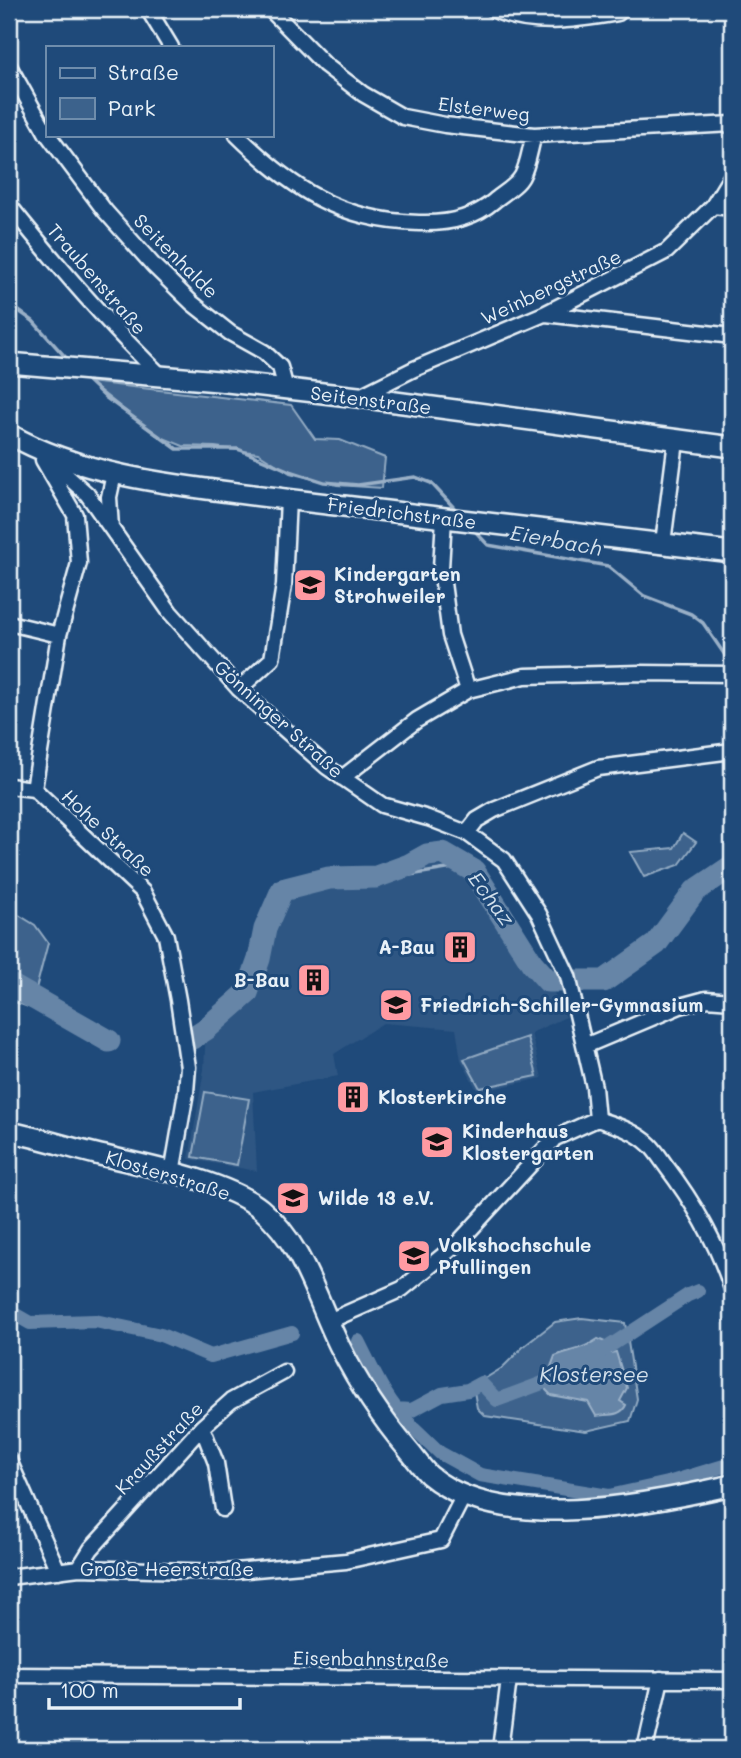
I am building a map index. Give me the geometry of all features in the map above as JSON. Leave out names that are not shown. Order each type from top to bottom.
[{"type":"main road","name":"Seitenstraße","points":[[9,363],[160,375],[358,397],[732,447]]},
{"type":"main road","name":"Gönninger Straße","points":[[9,434],[36,449],[84,467],[114,474]]},
{"type":"main road","name":"Friedrichstraße","points":[[114,474],[288,499],[732,552]]},
{"type":"main road","name":"Klosterstraße","points":[[9,1132],[172,1173],[232,1192],[259,1208],[275,1222],[294,1247],[311,1277],[329,1321]]},
{"type":"main road","points":[[329,1321],[339,1346],[383,1420],[429,1475],[464,1495],[489,1502],[542,1510],[606,1508],[673,1499],[732,1485]]},
{"type":"street","points":[[148,9],[170,46]]},
{"type":"street","name":"Elsterweg","points":[[270,9],[325,65],[363,94],[403,117],[445,125],[534,135],[732,124]]},
{"type":"street","points":[[492,9],[510,18],[569,21],[618,13],[622,9]]},
{"type":"street","name":"Seitenhalde","points":[[9,66],[46,131]]},
{"type":"street","points":[[238,136],[267,164],[304,190],[342,211],[390,222],[433,223],[460,220],[482,211],[521,178],[534,135]]},
{"type":"street","name":"Seitenhalde","points":[[50,136],[106,211],[154,266],[192,303],[230,333],[264,352],[280,367],[286,389]]},
{"type":"street","name":"Weinbergstraße","points":[[358,397],[414,369],[544,314],[667,251],[713,206],[732,175]]},
{"type":"street","name":"Traubenstraße","points":[[9,205],[52,260],[124,340],[160,375]]},
{"type":"street","points":[[713,206],[732,208]]},
{"type":"street","points":[[544,314],[732,335]]},
{"type":"street","points":[[663,543],[677,440]]},
{"type":"street","name":"Gönninger Straße","points":[[36,449],[87,494],[170,612],[239,689],[327,767],[382,805],[467,832],[504,860],[539,914],[568,975],[594,1087],[597,1119]]},
{"type":"street","name":"Hohe Straße","points":[[36,449],[75,515],[79,563],[59,635],[34,789],[144,892],[166,936],[187,1052],[186,1091],[172,1173]]},
{"type":"street","points":[[111,530],[109,497],[114,474]]},
{"type":"street","points":[[239,689],[272,659],[284,585],[288,499]]},
{"type":"street","points":[[444,518],[441,568],[448,622],[468,690]]},
{"type":"street","points":[[9,623],[59,635]]},
{"type":"street","points":[[342,778],[417,720],[468,690],[525,676],[732,674]]},
{"type":"street","points":[[467,832],[477,820],[494,810],[598,768],[732,751]]},
{"type":"street","points":[[9,786],[34,789]]},
{"type":"street","points":[[585,1046],[680,1006],[706,999],[732,1001]]},
{"type":"street","points":[[329,1321],[402,1289],[457,1244],[555,1138],[597,1119],[622,1128],[650,1144],[680,1185],[707,1231],[732,1288]]},
{"type":"street","name":"Kraußstraße","points":[[79,1568],[90,1549],[202,1427],[231,1401],[284,1372]]},
{"type":"street","points":[[202,1427],[216,1463],[223,1509]]},
{"type":"street","points":[[10,1462],[58,1571]]},
{"type":"street","name":"Große Heerstraße","points":[[9,1577],[79,1568],[224,1572],[346,1561],[441,1540],[464,1495]]},
{"type":"street","name":"Eisenbahnstraße","points":[[9,1675],[732,1680]]},
{"type":"street","points":[[500,1749],[509,1679]]},
{"type":"street","points":[[645,1749],[661,1679]]},
{"type":"shaded area","name":"Friedrich-Schiller-Gymnasium","points":[[443,853],[474,871],[532,963],[548,981],[566,1017],[531,1033],[542,1078],[478,1092],[461,1060],[456,1029],[383,1023],[334,1054],[338,1076],[253,1092],[257,1171],[189,1159],[204,1069],[206,1029],[247,993],[259,959],[265,929],[282,890],[329,878],[376,877],[427,855]]},
{"type":"green space","points":[[89,382],[291,405],[315,439],[340,440],[385,458],[382,488],[337,485],[290,473],[258,453],[183,446],[156,435]]},
{"type":"green space","points":[[683,833],[696,842],[679,865],[644,877],[630,852],[674,848]]},
{"type":"green space","points":[[9,909],[35,925],[48,943],[31,1008],[9,1000]]},
{"type":"green space","points":[[527,1037],[537,1076],[480,1088],[464,1059]]},
{"type":"green space","points":[[205,1092],[249,1099],[237,1165],[193,1157]]},
{"type":"green space","points":[[582,1318],[625,1323],[637,1399],[630,1421],[586,1431],[485,1416],[477,1408],[473,1386],[502,1368],[555,1322]]},
{"type":"water","name":"Klostersee","points":[[598,1339],[605,1342],[611,1353],[616,1352],[627,1388],[620,1401],[626,1405],[621,1412],[596,1416],[588,1402],[551,1395],[546,1390],[546,1380],[555,1356]]},
{"type":"waterway","name":"Eierbach","points":[[9,304],[33,321],[68,360]]},
{"type":"waterway","name":"Eierbach","points":[[85,378],[105,397],[177,449],[238,449],[324,482],[358,485],[415,477],[431,483],[459,513]]},
{"type":"waterway","name":"Eierbach","points":[[473,529],[488,545],[608,566],[644,596],[691,614],[703,623],[732,662]]},
{"type":"waterway","name":"Echaz","points":[[192,1038],[247,993],[259,959],[265,929],[282,890],[329,878],[376,877],[427,855],[443,853],[474,871],[532,963],[548,981],[604,981],[656,944],[695,891],[732,866]]},
{"type":"waterway","points":[[398,869],[410,875],[465,866]]},
{"type":"waterway","name":"Echaz","points":[[9,984],[109,1041]]},
{"type":"waterway","points":[[593,1357],[698,1291]]},
{"type":"waterway","points":[[9,1311],[30,1323],[95,1321],[161,1335],[211,1356],[292,1333]]},
{"type":"waterway","points":[[358,1341],[386,1395],[409,1423]]},
{"type":"waterway","points":[[395,1409],[412,1410],[442,1394],[468,1390],[481,1383],[497,1400],[564,1375]]},
{"type":"waterway","points":[[414,1428],[440,1453],[480,1475],[609,1496],[668,1483],[724,1466]]},
{"type":"place","name":"Kindergarten Strohweiler","points":[[310,585]]},
{"type":"place","name":"A-Bau","points":[[460,947]]},
{"type":"place","name":"B-Bau","points":[[314,980]]},
{"type":"place","name":"Friedrich-Schiller-Gymnasium","points":[[396,1005]]},
{"type":"place","name":"Klosterkirche","points":[[353,1097]]},
{"type":"place","name":"Kinderhaus Klostergarten","points":[[437,1142]]},
{"type":"place","name":"Wilde 13 e.V.","points":[[293,1198]]},
{"type":"place","name":"Volkshochschule Pfullingen","points":[[414,1256]]}]
